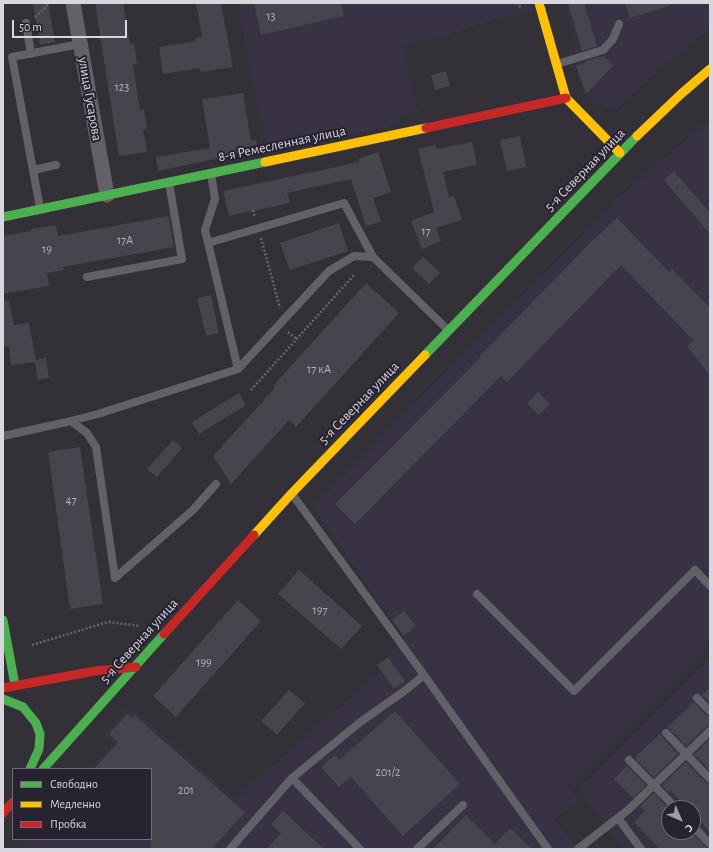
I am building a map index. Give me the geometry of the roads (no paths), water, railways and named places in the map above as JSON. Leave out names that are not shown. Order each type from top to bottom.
[{"type":"main road","points":[[540,3],[566,98],[620,153]]},
{"type":"main road","name":"5-я Северная улица","points":[[44,768],[292,493],[620,153],[681,94],[710,69]]},
{"type":"main road","name":"8-я Ремесленная улица","points":[[3,217],[566,98]]},
{"type":"main road","points":[[3,620],[15,685]]},
{"type":"main road","points":[[3,688],[95,671],[136,667]]},
{"type":"main road","points":[[3,699],[23,707],[36,722],[40,734],[39,749],[30,768]]},
{"type":"main road","points":[[3,813],[12,803]]},
{"type":"street","name":"улица Гусарова","points":[[73,3],[106,195]]},
{"type":"lane","points":[[26,23],[31,54]]},
{"type":"lane","points":[[556,64],[603,50],[613,39],[619,24]]},
{"type":"lane","points":[[41,209],[12,58],[80,44]]},
{"type":"lane","points":[[33,170],[56,165]]},
{"type":"lane","points":[[211,173],[215,200],[205,230],[238,369]]},
{"type":"lane","points":[[86,277],[182,260],[168,182]]},
{"type":"lane","points":[[208,243],[344,203],[373,257],[448,331]]},
{"type":"lane","points":[[3,436],[108,411],[238,369],[329,271],[354,256],[373,257]]},
{"type":"lane","points":[[71,421],[87,433],[96,447],[115,578],[193,510],[216,484]]},
{"type":"lane","points":[[292,493],[548,849]]},
{"type":"lane","points":[[477,594],[574,691],[695,570],[710,586]]},
{"type":"lane","points":[[230,849],[292,778],[359,723],[424,675]]},
{"type":"lane","points":[[698,698],[710,711]]},
{"type":"lane","points":[[578,849],[618,818],[710,731]]},
{"type":"lane","points":[[666,732],[710,779]]},
{"type":"lane","points":[[629,760],[668,800]]},
{"type":"lane","points":[[292,778],[360,849]]},
{"type":"lane","points":[[417,849],[463,805]]},
{"type":"lane","points":[[618,818],[642,849]]},
{"type":"lane","points":[[701,834],[710,844]]}]
